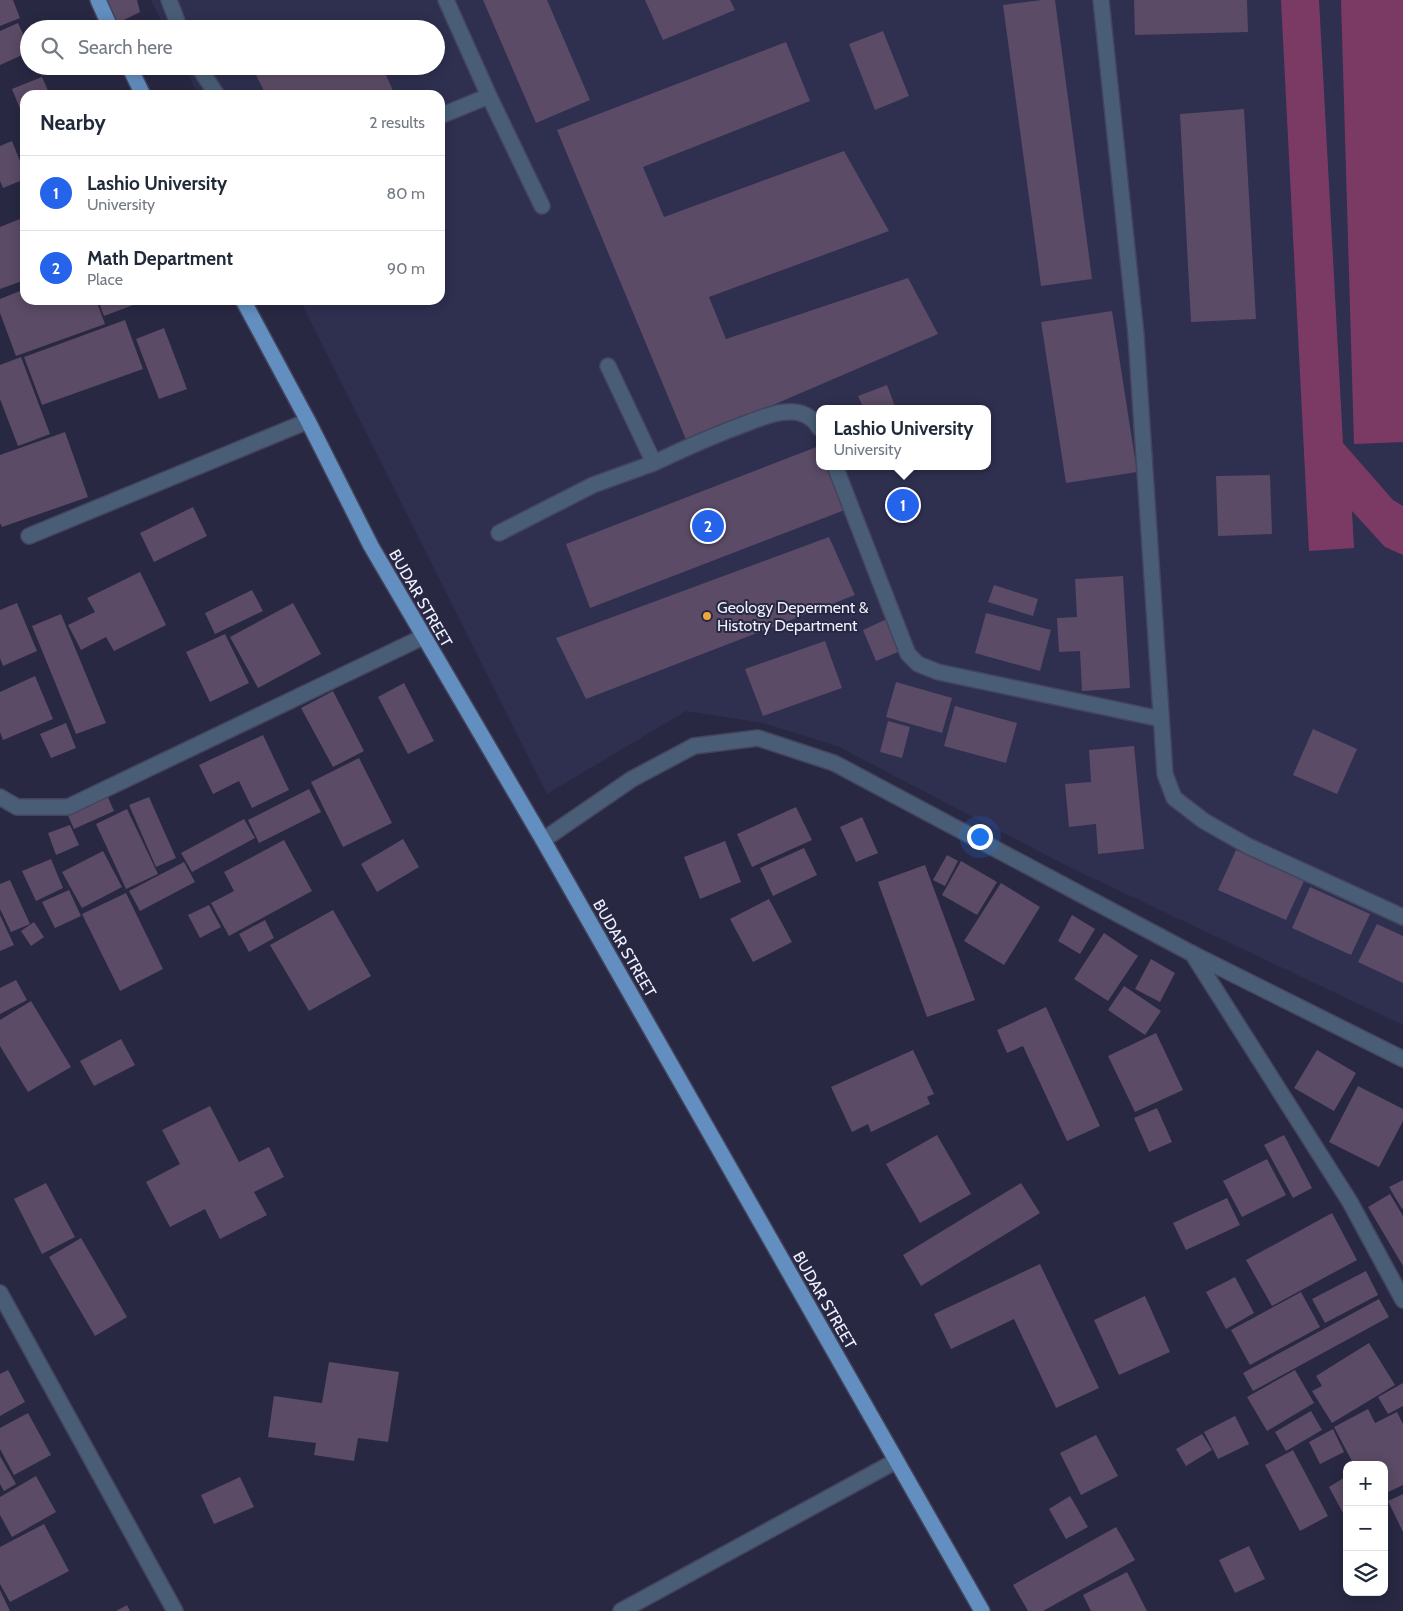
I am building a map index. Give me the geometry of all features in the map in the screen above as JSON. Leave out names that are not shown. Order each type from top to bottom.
[{"type":"main road","points":[[98,0],[107,20]]},
{"type":"main road","points":[[133,75],[141,90]]},
{"type":"main road","name":"BUDAR STREET","points":[[246,305],[308,421],[371,546],[543,840],[982,1611]]},
{"type":"street","points":[[168,0],[176,20]]},
{"type":"street","points":[[446,0],[489,96],[542,206]]},
{"type":"street","points":[[1101,0],[1136,335],[1166,774],[1174,798],[1204,821],[1248,846],[1403,917]]},
{"type":"street","points":[[204,75],[215,90]]},
{"type":"street","points":[[445,114],[489,96]]},
{"type":"street","points":[[608,366],[654,463]]},
{"type":"street","points":[[499,533],[593,485],[654,463],[723,432],[768,416],[785,412],[801,413],[816,423]]},
{"type":"street","points":[[29,536],[308,421]]},
{"type":"street","points":[[837,470],[908,654],[918,664],[938,672],[1161,719]]},
{"type":"street","points":[[0,797],[17,807],[68,807],[423,637]]},
{"type":"street","points":[[543,840],[632,780],[694,746],[758,738],[834,763],[1191,953],[1403,1059]]},
{"type":"street","points":[[1191,953],[1350,1202],[1403,1300]]},
{"type":"street","points":[[0,1293],[175,1611]]},
{"type":"street","points":[[621,1611],[896,1461]]},
{"type":"shaded area","points":[[151,0],[1403,0],[1403,1025],[1069,867],[837,746],[763,723],[686,711],[547,794],[302,305],[445,305],[445,90],[196,90],[188,75],[445,75],[445,20],[161,20]]},
{"type":"shaded area","points":[[1281,0],[1319,0],[1343,443],[1393,500],[1403,506],[1403,555],[1385,547],[1352,511],[1354,548],[1309,551]]},
{"type":"shaded area","points":[[1341,0],[1403,0],[1403,442],[1354,444]]},
{"type":"building","points":[[0,0],[13,0],[20,18],[0,26]]},
{"type":"building","points":[[105,0],[137,0],[140,12],[124,20],[114,20]]},
{"type":"building","points":[[483,0],[547,0],[590,100],[536,123]]},
{"type":"building","points":[[645,0],[730,0],[735,10],[663,40]]},
{"type":"building","points":[[1055,0],[1092,279],[1041,286],[1003,5]]},
{"type":"building","points":[[1134,0],[1247,0],[1248,32],[1135,35]]},
{"type":"building","points":[[18,23],[20,27],[20,56],[0,65],[0,31]]},
{"type":"building","points":[[883,31],[909,96],[875,110],[849,44]]},
{"type":"building","points":[[786,42],[810,101],[643,167],[664,217],[844,151],[889,231],[709,297],[726,339],[908,278],[938,334],[687,442],[557,130]]},
{"type":"building","points":[[256,75],[386,75],[393,90],[264,90]]},
{"type":"building","points":[[42,77],[48,90],[20,90],[20,109],[12,89]]},
{"type":"building","points":[[1244,109],[1256,319],[1191,322],[1180,114]]},
{"type":"building","points":[[12,141],[20,161],[20,181],[3,188],[0,181],[0,146]]},
{"type":"building","points":[[20,219],[20,282],[0,289],[0,227]]},
{"type":"building","points":[[20,291],[20,305],[98,305],[105,324],[16,356],[0,313],[0,299]]},
{"type":"building","points":[[100,305],[133,305],[104,316]]},
{"type":"building","points":[[1112,311],[1137,472],[1066,483],[1041,322]]},
{"type":"building","points":[[125,320],[143,369],[42,405],[24,357]]},
{"type":"building","points":[[164,328],[187,389],[159,399],[136,339]]},
{"type":"building","points":[[21,357],[50,434],[18,446],[0,399],[0,365]]},
{"type":"building","points":[[887,385],[894,405],[862,405],[858,396]]},
{"type":"building","points":[[65,432],[88,497],[2,527],[0,523],[0,455]]},
{"type":"building","points":[[816,447],[816,470],[833,470],[850,508],[590,608],[566,544]]},
{"type":"building","points":[[1270,475],[1272,534],[1218,536],[1216,476]]},
{"type":"building","points":[[193,507],[207,536],[154,562],[140,533]]},
{"type":"building","name":"Geology Deperment & Histotry Department","points":[[829,537],[855,595],[586,699],[556,638]]},
{"type":"building","points":[[140,572],[166,625],[114,651],[106,637],[81,650],[68,625],[95,612],[87,598]]},
{"type":"building","points":[[1123,576],[1130,688],[1082,691],[1080,651],[1059,652],[1057,618],[1077,617],[1075,579]]},
{"type":"building","points":[[994,585],[1038,599],[1033,616],[988,602]]},
{"type":"building","points":[[252,590],[263,611],[215,634],[205,613]]},
{"type":"building","points":[[17,603],[37,651],[3,666],[0,658],[0,610]]},
{"type":"building","points":[[293,603],[321,654],[258,688],[230,637]]},
{"type":"building","points":[[986,613],[1051,630],[1040,671],[975,653]]},
{"type":"building","points":[[61,614],[106,723],[76,734],[32,626]]},
{"type":"building","points":[[889,618],[903,650],[876,661],[863,630]]},
{"type":"building","points":[[225,634],[249,683],[210,702],[186,652]]},
{"type":"building","points":[[825,641],[842,688],[763,716],[745,669]]},
{"type":"building","points":[[35,676],[53,719],[3,740],[0,732],[0,692]]},
{"type":"building","points":[[896,682],[952,698],[942,733],[886,717]]},
{"type":"building","points":[[404,683],[434,741],[408,754],[378,697]]},
{"type":"building","points":[[333,691],[364,751],[333,767],[301,708]]},
{"type":"building","points":[[955,706],[1017,723],[1006,763],[944,746]]},
{"type":"building","points":[[888,721],[910,727],[902,758],[880,752]]},
{"type":"building","points":[[66,723],[76,748],[51,758],[40,734]]},
{"type":"building","points":[[1313,729],[1357,749],[1337,794],[1293,775]]},
{"type":"building","points":[[263,735],[289,790],[252,808],[239,781],[213,794],[199,765]]},
{"type":"building","points":[[1134,746],[1144,849],[1098,854],[1096,824],[1069,827],[1065,784],[1091,782],[1089,750]]},
{"type":"building","points":[[359,758],[392,823],[343,847],[311,782]]},
{"type":"building","points":[[309,789],[321,812],[259,843],[248,820]]},
{"type":"building","points":[[106,793],[114,811],[74,829],[66,811]]},
{"type":"building","points":[[149,797],[176,858],[156,867],[129,805]]},
{"type":"building","points":[[796,807],[812,840],[752,867],[737,834]]},
{"type":"building","points":[[127,809],[158,874],[126,889],[96,824]]},
{"type":"building","points":[[862,817],[878,853],[856,862],[840,827]]},
{"type":"building","points":[[244,819],[255,838],[192,872],[181,853]]},
{"type":"building","points":[[70,825],[79,845],[56,855],[48,833]]},
{"type":"building","points":[[403,839],[419,867],[377,892],[361,864]]},
{"type":"building","points":[[284,840],[312,891],[229,936],[211,903],[234,891],[224,872]]},
{"type":"building","points":[[725,841],[741,882],[700,899],[684,857]]},
{"type":"building","points":[[804,848],[817,875],[773,896],[760,868]]},
{"type":"building","points":[[1236,850],[1304,881],[1286,920],[1218,890]]},
{"type":"building","points":[[103,851],[122,887],[82,908],[62,872]]},
{"type":"building","points":[[947,855],[958,861],[945,886],[933,880]]},
{"type":"building","points":[[51,859],[63,888],[36,901],[22,871]]},
{"type":"building","points":[[961,861],[997,882],[977,915],[942,895]]},
{"type":"building","points":[[184,862],[195,882],[140,911],[129,891]]},
{"type":"building","points":[[925,865],[975,1000],[927,1017],[878,882]]},
{"type":"building","points":[[10,880],[30,924],[11,932],[0,909],[0,884]]},
{"type":"building","points":[[1001,883],[1040,907],[1004,965],[964,941]]},
{"type":"building","points":[[1310,887],[1370,914],[1351,955],[1292,928]]},
{"type":"building","points":[[69,890],[81,916],[55,928],[42,902]]},
{"type":"building","points":[[126,893],[163,969],[120,991],[82,914]]},
{"type":"building","points":[[769,899],[792,942],[753,962],[730,919]]},
{"type":"building","points":[[209,905],[221,927],[200,938],[188,915]]},
{"type":"building","points":[[333,910],[371,976],[309,1011],[270,945]]},
{"type":"building","points":[[0,915],[14,945],[0,951]]},
{"type":"building","points":[[1072,915],[1095,929],[1080,954],[1058,941]]},
{"type":"building","points":[[265,920],[274,938],[249,952],[239,934]]},
{"type":"building","points":[[34,922],[44,937],[31,946],[21,931]]},
{"type":"building","points":[[1377,924],[1403,936],[1403,983],[1358,962]]},
{"type":"building","points":[[1104,933],[1138,956],[1108,1001],[1074,979]]},
{"type":"building","points":[[1151,959],[1175,973],[1160,1002],[1135,989]]},
{"type":"building","points":[[16,980],[27,1000],[0,1014],[0,988]]},
{"type":"building","points":[[1124,986],[1161,1011],[1145,1035],[1108,1010]]},
{"type":"building","points":[[31,1001],[71,1067],[28,1092],[0,1046],[0,1020]]},
{"type":"building","points":[[1046,1007],[1100,1126],[1067,1141],[1023,1046],[1007,1053],[997,1030]]},
{"type":"building","points":[[1156,1033],[1183,1090],[1135,1112],[1108,1056]]},
{"type":"building","points":[[121,1039],[135,1065],[94,1086],[80,1061]]},
{"type":"building","points":[[913,1050],[934,1094],[927,1097],[930,1104],[871,1132],[868,1124],[852,1132],[831,1087]]},
{"type":"building","points":[[1317,1050],[1356,1073],[1334,1111],[1294,1088]]},
{"type":"building","points":[[1358,1086],[1403,1109],[1403,1121],[1379,1167],[1329,1142]]},
{"type":"building","points":[[210,1106],[239,1162],[269,1147],[284,1177],[254,1192],[267,1215],[220,1239],[205,1209],[170,1227],[146,1182],[180,1164],[162,1130]]},
{"type":"building","points":[[1157,1108],[1172,1142],[1149,1152],[1134,1118]]},
{"type":"building","points":[[937,1135],[971,1194],[920,1223],[886,1164]]},
{"type":"building","points":[[1284,1135],[1312,1188],[1293,1198],[1264,1145]]},
{"type":"building","points":[[1267,1159],[1286,1195],[1242,1217],[1223,1181]]},
{"type":"building","points":[[1403,1180],[1403,1208],[1402,1209],[1389,1187]]},
{"type":"building","points":[[46,1183],[75,1237],[42,1254],[14,1199]]},
{"type":"building","points":[[1021,1183],[1040,1213],[921,1286],[903,1255]]},
{"type":"building","points":[[1390,1194],[1403,1216],[1403,1266],[1368,1207]]},
{"type":"building","points":[[1227,1198],[1240,1225],[1186,1250],[1173,1223]]},
{"type":"building","points":[[1332,1213],[1357,1260],[1272,1306],[1246,1260]]},
{"type":"building","points":[[81,1238],[127,1317],[95,1336],[49,1257]]},
{"type":"building","points":[[1040,1264],[1099,1388],[1056,1408],[1014,1319],[951,1349],[934,1314]]},
{"type":"building","points":[[1366,1271],[1378,1295],[1325,1323],[1312,1299]]},
{"type":"building","points":[[1235,1277],[1254,1313],[1226,1329],[1206,1292]]},
{"type":"building","points":[[1301,1292],[1320,1327],[1250,1365],[1231,1330]]},
{"type":"building","points":[[1145,1296],[1170,1352],[1119,1375],[1094,1320]]},
{"type":"building","points":[[1379,1299],[1389,1317],[1253,1391],[1243,1373]]},
{"type":"building","points":[[1369,1343],[1395,1385],[1332,1423],[1312,1391],[1322,1386],[1316,1376]]},
{"type":"building","points":[[329,1362],[399,1372],[388,1442],[358,1438],[354,1461],[314,1455],[316,1443],[268,1437],[274,1396],[322,1403]]},
{"type":"building","points":[[8,1370],[25,1402],[0,1416],[0,1374]]},
{"type":"building","points":[[1295,1370],[1314,1403],[1267,1431],[1247,1397]]},
{"type":"building","points":[[1403,1383],[1403,1406],[1388,1414],[1378,1397]]},
{"type":"building","points":[[1368,1409],[1375,1423],[1397,1412],[1403,1424],[1403,1485],[1388,1492],[1388,1461],[1352,1461],[1334,1427]]},
{"type":"building","points":[[1311,1411],[1322,1430],[1286,1451],[1275,1432]]},
{"type":"building","points":[[28,1413],[51,1455],[14,1475],[0,1449],[0,1428]]},
{"type":"building","points":[[1235,1416],[1249,1444],[1218,1459],[1204,1432]]},
{"type":"building","points":[[1333,1429],[1344,1452],[1320,1464],[1309,1442]]},
{"type":"building","points":[[1202,1434],[1212,1450],[1186,1466],[1176,1449]]},
{"type":"building","points":[[1096,1435],[1118,1476],[1081,1495],[1060,1453]]},
{"type":"building","points":[[1293,1450],[1328,1516],[1300,1531],[1265,1465]]},
{"type":"building","points":[[0,1456],[16,1484],[4,1491],[0,1484]]},
{"type":"building","points":[[36,1476],[56,1512],[12,1537],[0,1515],[0,1497]]},
{"type":"building","points":[[240,1477],[254,1507],[214,1524],[201,1495]]},
{"type":"building","points":[[1343,1478],[1343,1513],[1329,1487]]},
{"type":"building","points":[[1403,1494],[1403,1532],[1388,1501]]},
{"type":"building","points":[[1070,1496],[1088,1527],[1066,1539],[1049,1509]]},
{"type":"building","points":[[44,1524],[69,1571],[10,1602],[0,1584],[0,1547]]},
{"type":"building","points":[[1116,1527],[1135,1560],[1043,1611],[1028,1611],[1013,1585]]},
{"type":"building","points":[[1249,1546],[1265,1579],[1235,1593],[1219,1560]]},
{"type":"building","points":[[1127,1572],[1147,1611],[1091,1611],[1083,1595]]},
{"type":"building","points":[[0,1590],[10,1611],[0,1611]]},
{"type":"building","points":[[127,1605],[130,1611],[116,1611]]},
{"type":"place","name":"Lashio University","points":[[903,505]]},
{"type":"place","name":"Math Department","points":[[708,526]]},
{"type":"place","name":"Geology Deperment & Histotry Department","points":[[707,616]]}]
